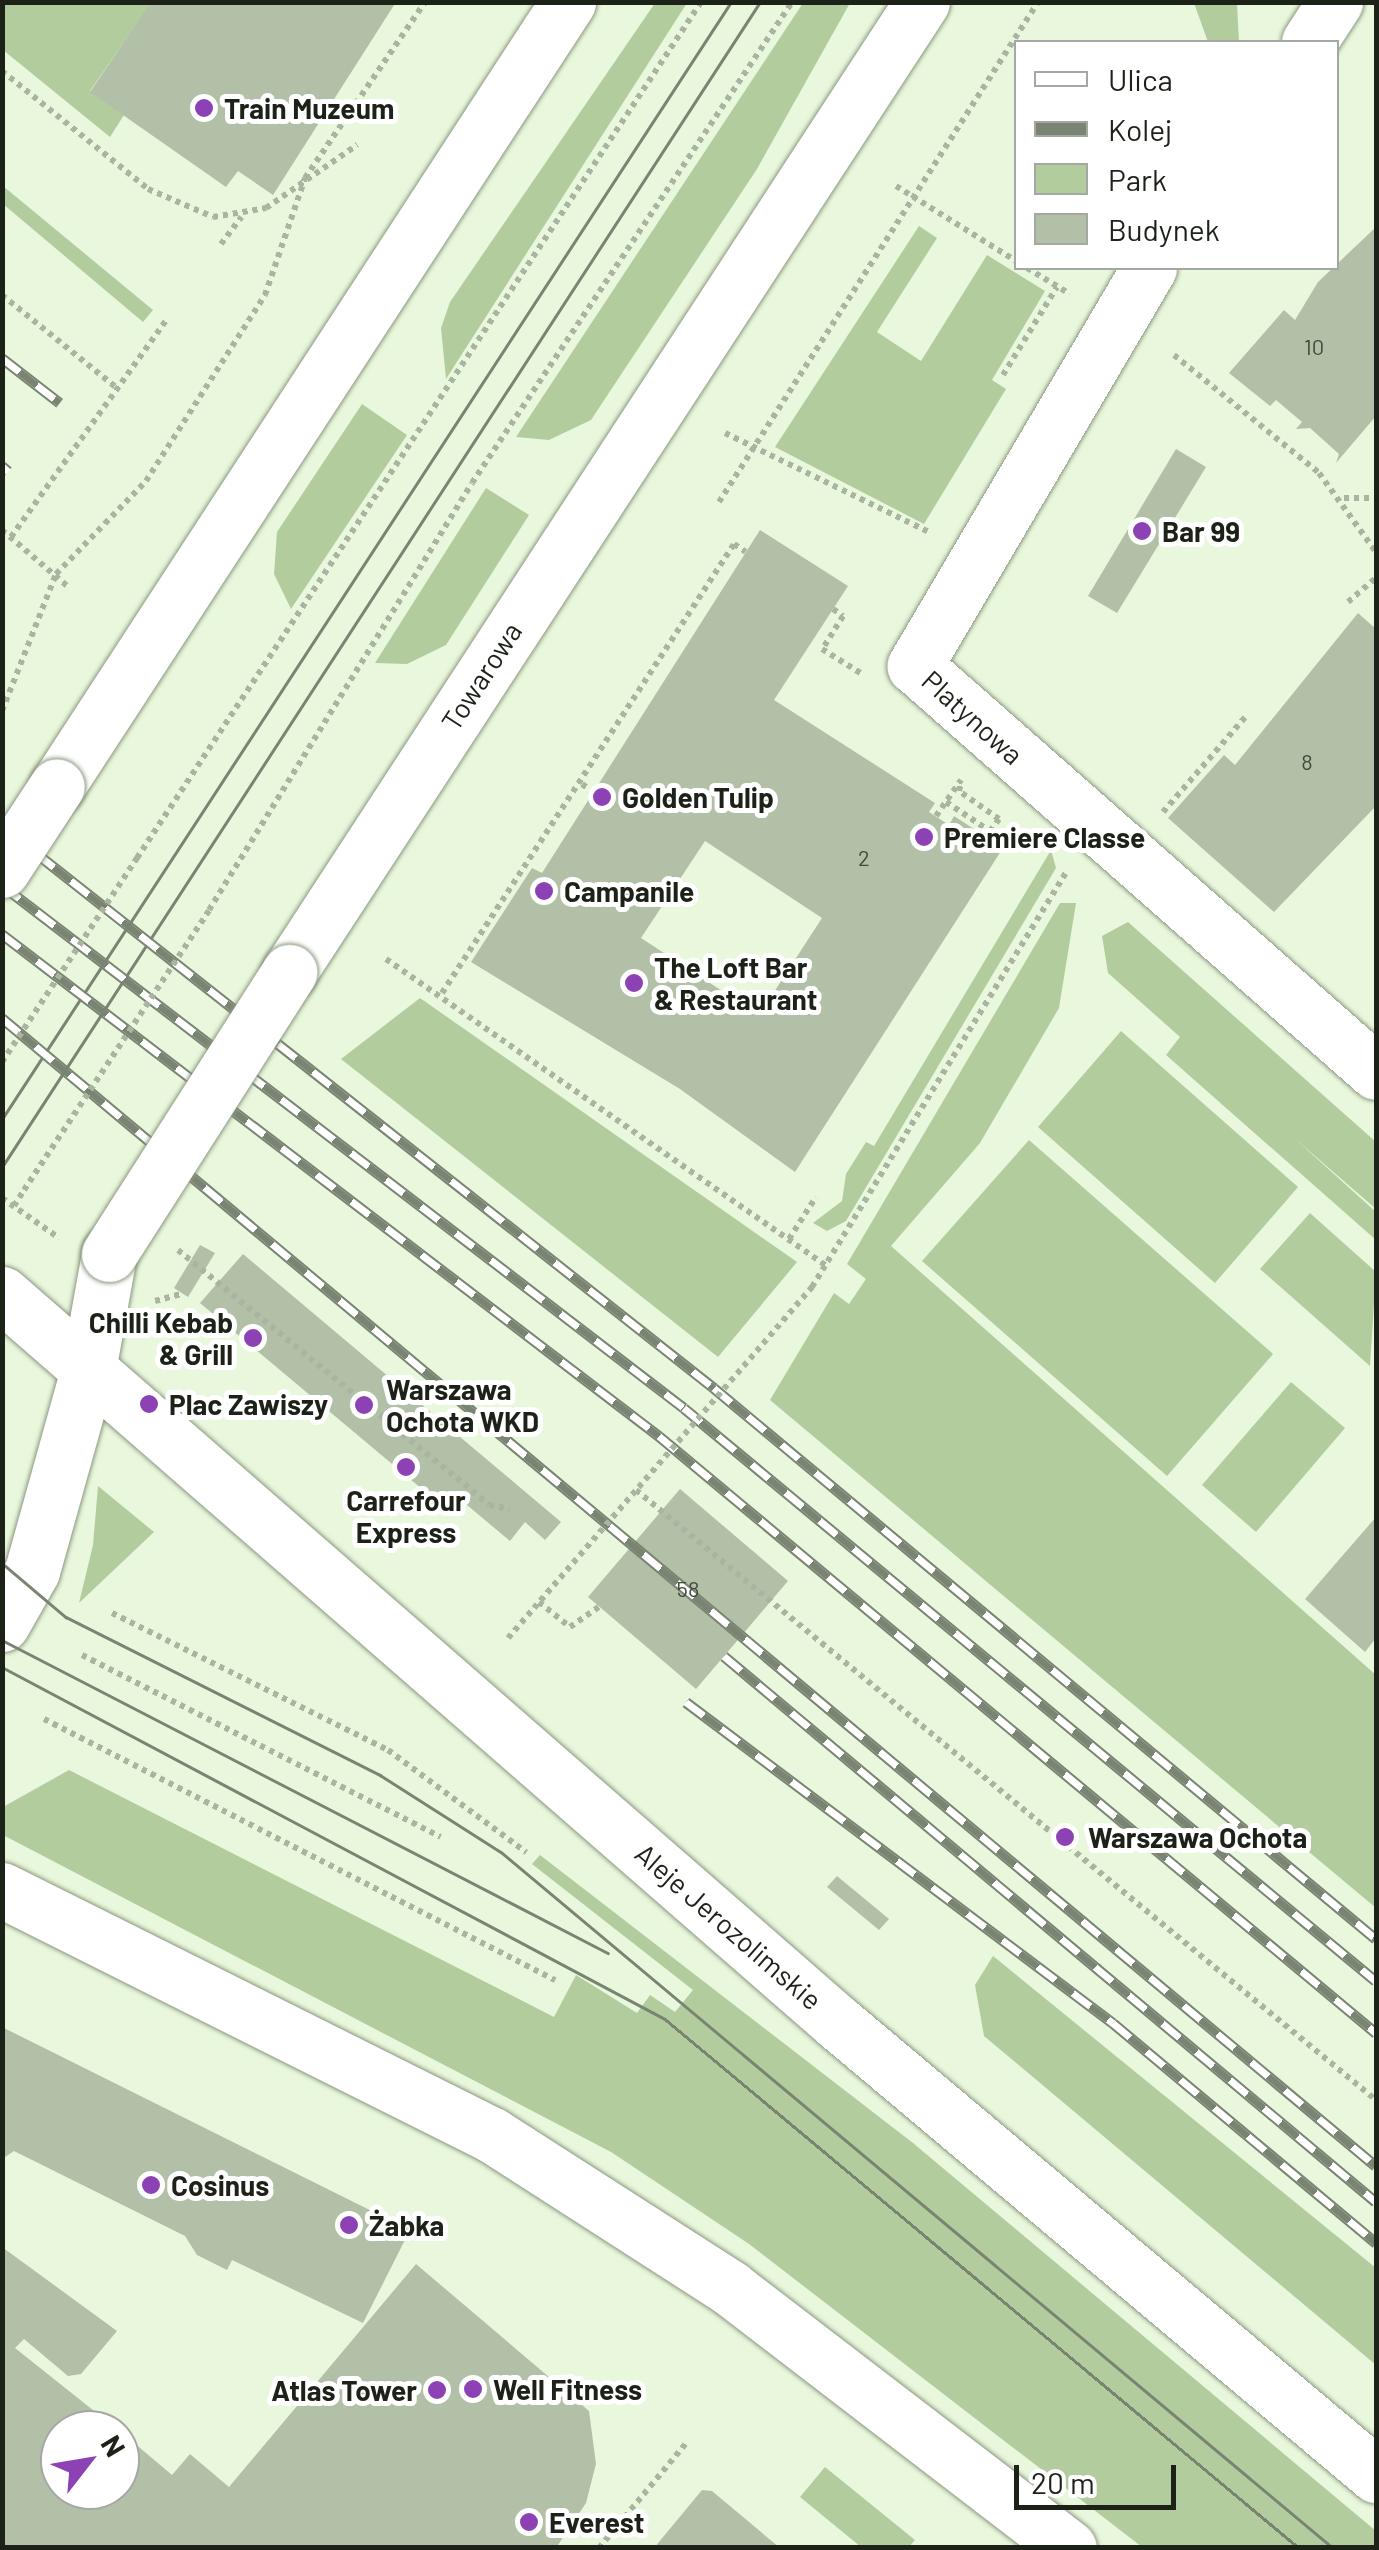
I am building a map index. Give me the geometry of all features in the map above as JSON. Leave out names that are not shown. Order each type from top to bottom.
[{"type":"main road","points":[[2,870],[568,2]]},
{"type":"main road","name":"Towarowa","points":[[2,1624],[32,1570],[88,1370],[88,1249],[288,972],[922,2]]},
{"type":"main road","points":[[1310,40],[1334,2]]},
{"type":"main road","points":[[1368,2],[1376,10]]},
{"type":"main road","name":"Platynowa","points":[[1147,270],[916,666],[1376,1072]]},
{"type":"main road","name":"Aleje Jerozolimskie","points":[[2,1294],[1376,2476]]},
{"type":"main road","points":[[2,1890],[508,2145],[730,2288],[1069,2548]]},
{"type":"path","points":[[2,711],[56,574],[126,509],[252,317],[300,190],[425,2]]},
{"type":"path","points":[[2,1062],[701,2]]},
{"type":"path","points":[[14,1206],[209,910],[472,483],[792,2]]},
{"type":"path","points":[[1015,40],[1038,2]]},
{"type":"path","points":[[719,502],[918,199],[1014,41]]},
{"type":"path","points":[[2,71],[148,190],[213,217],[242,216],[300,190],[357,145]]},
{"type":"path","points":[[896,186],[1014,260]]},
{"type":"path","points":[[221,244],[242,216]]},
{"type":"path","points":[[1029,270],[1070,294]]},
{"type":"path","points":[[1003,376],[1058,287]]},
{"type":"path","points":[[2,295],[116,388]]},
{"type":"path","points":[[11,537],[168,318]]},
{"type":"path","points":[[1174,355],[1342,498],[1376,552]]},
{"type":"path","points":[[725,433],[945,540]]},
{"type":"path","points":[[1342,498],[1376,498]]},
{"type":"path","points":[[2,530],[67,586]]},
{"type":"path","points":[[442,993],[517,874],[582,784],[734,544],[746,552]]},
{"type":"path","points":[[1348,602],[1376,578]]},
{"type":"path","points":[[833,609],[843,616],[822,649],[863,675]]},
{"type":"path","points":[[1155,822],[1247,715]]},
{"type":"path","points":[[936,816],[959,782],[959,791],[999,819],[990,831],[946,802]]},
{"type":"path","points":[[582,784],[593,792]]},
{"type":"path","points":[[508,1638],[828,1267],[1073,861]]},
{"type":"path","points":[[517,874],[525,880]]},
{"type":"path","points":[[386,959],[442,993],[828,1267]]},
{"type":"path","points":[[789,1239],[816,1197]]},
{"type":"path","points":[[2,1198],[88,1249]]},
{"type":"path","points":[[173,1246],[489,1506],[510,1509]]},
{"type":"path","points":[[165,1298],[182,1294]]},
{"type":"path","points":[[636,1490],[1376,2100]]},
{"type":"path","points":[[537,1605],[570,1627],[599,1607]]},
{"type":"path","points":[[112,1613],[388,1750],[526,1852]]},
{"type":"path","points":[[82,1655],[440,1837]]},
{"type":"path","points":[[44,1718],[555,1980]]},
{"type":"path","points":[[599,2548],[687,2442]]},
{"type":"green space","points":[[2,3],[151,3],[90,91],[124,115],[110,137],[3,50]]},
{"type":"green space","points":[[655,3],[687,3],[446,379],[441,328],[450,302]]},
{"type":"green space","points":[[803,3],[850,3],[757,169],[591,420],[549,440],[516,437]]},
{"type":"green space","points":[[1194,3],[1237,3],[1239,40],[1207,40]]},
{"type":"green space","points":[[3,186],[153,310],[143,322],[3,204]]},
{"type":"green space","points":[[919,226],[937,238],[877,332],[921,361],[987,255],[1045,291],[992,380],[1006,389],[924,524],[775,447]]},
{"type":"green space","points":[[362,404],[407,435],[291,609],[274,574],[277,532]]},
{"type":"green space","points":[[486,488],[529,515],[446,645],[407,664],[375,663]]},
{"type":"green space","points":[[1051,850],[1056,868],[846,1221],[827,1231],[813,1223],[842,1201],[846,1174],[866,1142],[874,1146]]},
{"type":"green space","points":[[1060,903],[1076,903],[1059,1008],[980,1143],[891,1246],[1376,1675],[1376,1908],[770,1400],[834,1293],[849,1304],[866,1279],[847,1264]]},
{"type":"green space","points":[[1128,922],[1376,1142],[1376,1209],[1293,1137],[1376,1212],[1376,1240],[1166,1055],[1180,1037],[1108,973],[1102,936]]},
{"type":"green space","points":[[420,998],[797,1262],[718,1357],[341,1059]]},
{"type":"green space","points":[[1121,1031],[1298,1187],[1215,1283],[1038,1127]]},
{"type":"green space","points":[[1029,1140],[1273,1354],[1167,1476],[922,1261]]},
{"type":"green space","points":[[1310,1213],[1376,1272],[1370,1366],[1260,1269]]},
{"type":"green space","points":[[1291,1382],[1345,1428],[1256,1532],[1202,1485]]},
{"type":"green space","points":[[98,1486],[154,1532],[79,1603],[93,1545]]},
{"type":"green space","points":[[69,1770],[554,2017],[576,1975],[637,2013],[650,1995],[675,2012],[693,1990],[532,1864],[540,1855],[913,2143],[1376,2531],[1376,2547],[1142,2547],[749,2244],[611,2152],[3,1835],[3,1807]]},
{"type":"green space","points":[[993,1956],[1376,2268],[1376,2365],[984,2036],[975,1985]]},
{"type":"green space","points":[[825,2467],[915,2540],[909,2547],[861,2547],[800,2497]]},
{"type":"building","name":"Train Muzeum","points":[[151,2],[396,2],[273,195],[238,171],[226,187],[90,92]]},
{"type":"building","points":[[1376,227],[1376,416],[1336,463],[1339,454],[1310,428],[1296,429],[1302,422],[1276,400],[1270,406],[1229,373],[1284,310],[1295,320],[1318,282],[1331,270],[1339,270],[1339,262]]},
{"type":"building","points":[[1176,449],[1206,467],[1117,613],[1088,596]]},
{"type":"building","points":[[760,530],[848,586],[774,700],[935,803],[929,812],[949,825],[954,816],[1003,848],[795,1172],[680,1089],[471,962],[532,868],[542,873]],"holes":[[[705,841],[822,918],[759,1015],[641,938]]]},
{"type":"building","points":[[1358,613],[1376,629],[1376,806],[1274,912],[1168,818],[1224,755],[1235,765]]},
{"type":"building","points":[[200,1245],[215,1253],[188,1297],[174,1288]]},
{"type":"building","points":[[243,1254],[561,1522],[545,1540],[525,1522],[510,1541],[461,1500],[447,1510],[200,1303]]},
{"type":"building","points":[[680,1489],[788,1581],[696,1689],[588,1597]]},
{"type":"building","points":[[1376,1517],[1376,1638],[1365,1652],[1305,1599]]},
{"type":"building","points":[[837,1876],[889,1919],[879,1930],[827,1887]]},
{"type":"building","points":[[2,2027],[410,2230],[363,2323],[232,2260],[227,2270],[197,2255],[185,2236],[14,2151],[2,2159]]},
{"type":"building","name":"Atlas Tower","points":[[2,2247],[117,2331],[81,2374],[68,2376],[24,2339],[15,2348],[93,2410],[40,2410],[40,2510],[140,2510],[140,2448],[172,2475],[190,2454],[229,2487],[416,2264],[589,2411],[596,2464],[586,2503],[556,2548],[2,2548]]},
{"type":"building","points":[[702,2490],[712,2491],[780,2548],[654,2548]]},
{"type":"tram line","points":[[2,1119],[731,2]]},
{"type":"tram line","points":[[2,1167],[760,2]]},
{"type":"tram line","points":[[2,1563],[66,1617],[380,1775],[501,1852],[1333,2548]]},
{"type":"tram line","points":[[2,1640],[608,1953]]},
{"type":"tram line","points":[[2,1667],[665,2019],[1299,2548]]},
{"type":"railway","points":[[2,358],[60,403]]},
{"type":"railway","points":[[2,466],[8,471]]},
{"type":"railway","points":[[2,826],[714,1388],[1376,1939]]},
{"type":"railway","points":[[2,885],[684,1408],[1376,1981]]},
{"type":"railway","points":[[2,934],[659,1436],[1376,2033]]},
{"type":"railway","points":[[2,1018],[1376,2166]]},
{"type":"railway","points":[[724,1656],[1376,2202]]},
{"type":"railway","points":[[686,1702],[1113,2023],[1376,2243]]},
{"type":"place","name":"Train Muzeum","points":[[204,108]]},
{"type":"place","name":"Bar 99","points":[[1142,531]]},
{"type":"place","name":"Golden Tulip","points":[[602,797]]},
{"type":"place","name":"Premiere Classe","points":[[924,837]]},
{"type":"place","name":"Campanile","points":[[544,891]]},
{"type":"place","name":"The Loft Bar & Restaurant","points":[[634,983]]},
{"type":"place","name":"Chilli Kebab & Grill","points":[[253,1338]]},
{"type":"place","name":"Plac Zawiszy","points":[[149,1404]]},
{"type":"place","name":"Warszawa Ochota WKD","points":[[364,1405]]},
{"type":"place","name":"Carrefour Express","points":[[406,1467]]},
{"type":"place","name":"Warszawa Ochota","points":[[1065,1837]]},
{"type":"place","name":"Cosinus","points":[[151,2185]]},
{"type":"place","name":"Żabka","points":[[349,2225]]},
{"type":"place","name":"Well Fitness","points":[[473,2389]]},
{"type":"place","name":"Atlas Tower","points":[[437,2390]]},
{"type":"place","name":"Everest","points":[[529,2522]]}]
